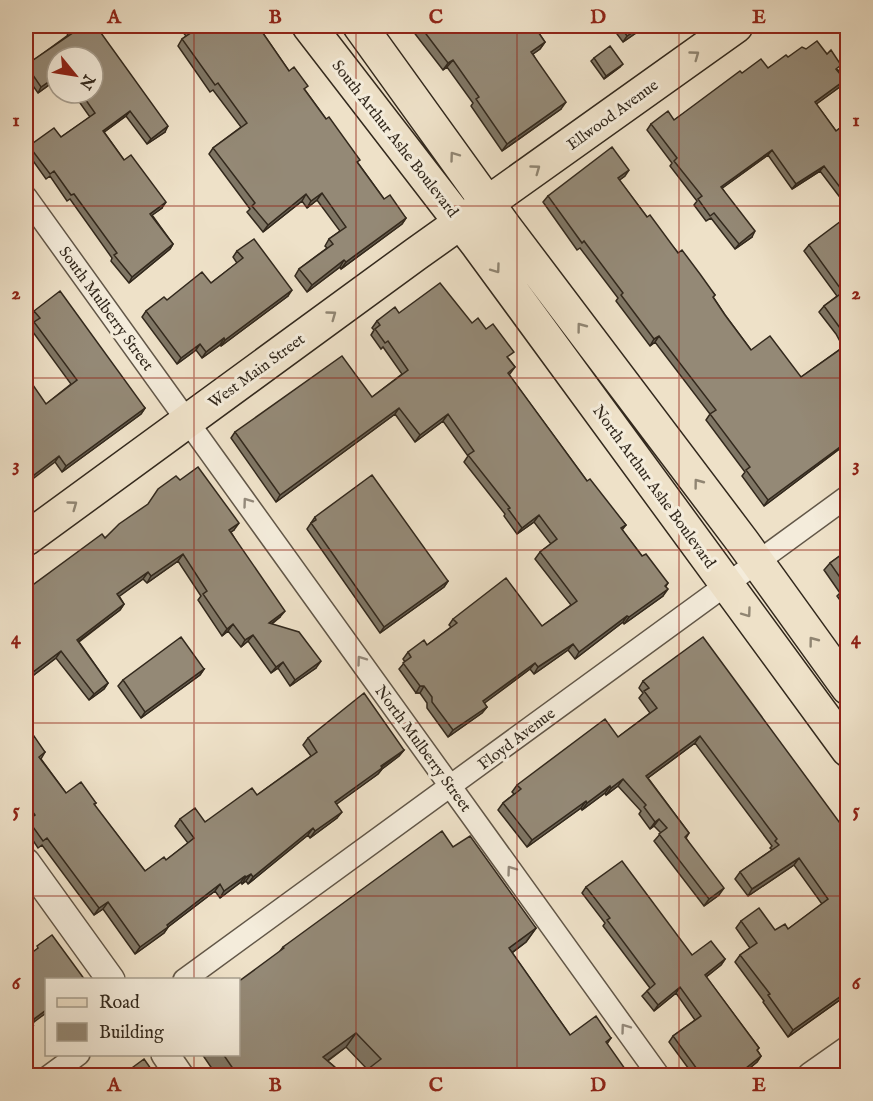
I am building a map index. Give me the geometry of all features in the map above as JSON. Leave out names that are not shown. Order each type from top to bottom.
[{"type":"main road","name":"South Arthur Ashe Boulevard","points":[[309,26],[461,222]]},
{"type":"main road","name":"South Arthur Ashe Boulevard","points":[[360,26],[489,203]]},
{"type":"main road","name":"Ellwood Avenue","points":[[489,203],[736,26]]},
{"type":"main road","name":"West Main Street","points":[[26,539],[489,203]]},
{"type":"main road","points":[[489,203],[848,688]]},
{"type":"main road","name":"North Arthur Ashe Boulevard","points":[[461,222],[848,750]]},
{"type":"street","name":"South Mulberry Street","points":[[26,197],[188,420]]},
{"type":"street","name":"North Mulberry Street","points":[[188,420],[659,1076]]},
{"type":"street","name":"Floyd Avenue","points":[[187,978],[848,496]]},
{"type":"street","points":[[26,862],[110,978]]},
{"type":"street","points":[[811,1076],[848,1050]]},
{"type":"street","points":[[49,1076],[76,1056]]},
{"type":"street","points":[[166,1056],[180,1076]]},
{"type":"building","points":[[69,26],[96,26],[168,126],[151,139],[130,111],[103,131],[124,160],[131,155],[166,202],[150,214],[173,244],[132,277],[114,255],[117,253],[74,194],[71,195],[54,171],[50,174],[29,146],[54,128],[61,137],[95,113],[89,105],[105,105],[105,45],[55,45],[74,32]]},
{"type":"building","points":[[187,26],[258,26],[289,71],[294,67],[308,86],[304,89],[326,119],[329,117],[360,160],[357,162],[384,199],[390,195],[406,218],[312,285],[299,269],[333,244],[329,239],[346,227],[322,193],[311,201],[306,194],[268,225],[252,206],[255,203],[213,148],[247,123],[218,83],[215,85],[182,39],[192,32]]},
{"type":"building","points":[[420,26],[534,26],[545,42],[531,52],[566,102],[507,144],[476,99],[479,97],[453,60],[448,63]]},
{"type":"building","points":[[620,26],[642,26],[627,36]]},
{"type":"building","points":[[817,41],[827,54],[831,50],[841,65],[836,69],[845,80],[815,102],[836,131],[848,122],[848,198],[824,166],[796,184],[772,150],[721,187],[755,231],[739,244],[714,213],[710,216],[698,199],[702,196],[674,161],[677,158],[651,124],[668,111],[674,120],[740,71],[742,73],[761,59],[768,68],[786,55],[788,57],[802,47],[806,49]]},
{"type":"building","points":[[610,46],[623,64],[606,76],[594,58]]},
{"type":"building","points":[[45,52],[45,84],[41,87],[26,65]]},
{"type":"building","points":[[612,147],[629,170],[618,178],[647,217],[650,215],[678,253],[682,250],[751,350],[770,336],[801,377],[848,344],[848,441],[768,500],[746,470],[750,467],[710,414],[716,410],[659,336],[654,339],[621,295],[623,293],[584,241],[582,243],[548,196]]},
{"type":"building","points":[[841,221],[848,231],[848,342],[824,306],[843,292],[809,245]]},
{"type":"building","points":[[254,239],[292,290],[206,352],[200,344],[181,358],[146,311],[164,297],[167,300],[202,272],[211,283],[243,258],[237,251]]},
{"type":"building","points":[[440,283],[472,323],[478,318],[486,329],[493,324],[514,352],[507,357],[515,367],[508,373],[587,481],[590,479],[626,525],[621,528],[642,556],[646,554],[668,583],[665,586],[668,589],[579,652],[573,644],[538,667],[535,663],[483,701],[487,707],[453,730],[432,702],[432,697],[424,686],[420,686],[403,663],[411,657],[408,652],[424,640],[427,645],[457,623],[453,619],[506,578],[542,626],[577,601],[540,552],[557,539],[539,515],[522,528],[508,509],[510,508],[468,455],[474,451],[448,414],[420,435],[399,408],[280,495],[235,432],[342,356],[372,397],[408,370],[388,341],[385,343],[375,329],[380,325],[377,321],[395,307],[399,313]]},
{"type":"building","points":[[60,291],[145,408],[66,466],[59,456],[26,481],[26,375],[46,404],[77,380],[34,322],[40,318],[34,311]]},
{"type":"building","points":[[198,467],[239,523],[229,530],[285,611],[269,623],[299,632],[321,661],[295,680],[283,662],[276,667],[253,635],[245,640],[233,624],[227,629],[203,594],[207,591],[183,554],[151,576],[148,572],[117,594],[124,604],[77,640],[108,683],[94,694],[61,651],[29,675],[26,670],[26,590],[102,534],[105,538],[119,524],[148,504],[158,489],[176,476],[180,480]]},
{"type":"building","points":[[372,475],[448,581],[384,627],[311,523],[316,520],[315,517]]},
{"type":"building","points":[[848,550],[848,596],[843,589],[846,586],[830,563]]},
{"type":"building","points":[[181,637],[204,669],[145,712],[123,680]]},
{"type":"building","points":[[703,637],[848,834],[848,991],[793,1030],[768,995],[770,994],[740,955],[757,943],[741,921],[759,908],[775,930],[785,924],[788,929],[828,899],[799,858],[752,889],[740,872],[779,845],[775,841],[777,839],[700,736],[646,776],[689,833],[685,837],[724,888],[709,899],[659,834],[667,828],[659,819],[655,822],[644,807],[646,805],[623,779],[587,803],[586,801],[532,840],[503,803],[521,789],[517,785],[605,719],[618,737],[657,708],[644,691],[649,688],[643,681]]},
{"type":"building","points":[[364,693],[404,750],[335,802],[342,812],[315,831],[313,828],[253,877],[251,874],[245,876],[224,891],[220,884],[140,947],[108,902],[99,908],[47,838],[43,841],[28,820],[35,815],[26,802],[26,736],[29,740],[34,736],[45,752],[39,757],[66,793],[81,782],[96,803],[94,804],[145,871],[164,857],[166,860],[194,838],[180,819],[195,808],[205,822],[252,788],[257,795],[317,752],[308,738]]},
{"type":"building","points":[[442,831],[453,847],[470,836],[536,928],[509,948],[570,1035],[596,1016],[611,1038],[606,1042],[630,1076],[359,1076],[381,1059],[356,1033],[323,1057],[345,1076],[271,1076],[270,1071],[264,1076],[238,1076],[224,1056],[240,1056],[240,981]]},
{"type":"building","points":[[622,861],[692,955],[711,941],[725,959],[705,975],[759,1048],[757,1050],[761,1056],[736,1076],[702,1076],[673,1036],[701,1016],[680,987],[658,1005],[647,991],[655,984],[607,920],[610,918],[586,887]]},
{"type":"building","points":[[52,935],[84,978],[45,978],[45,1011],[34,1019],[33,1026],[26,1027],[26,957],[38,948],[37,946]]},
{"type":"building","points":[[144,1059],[156,1076],[121,1076]]}]
